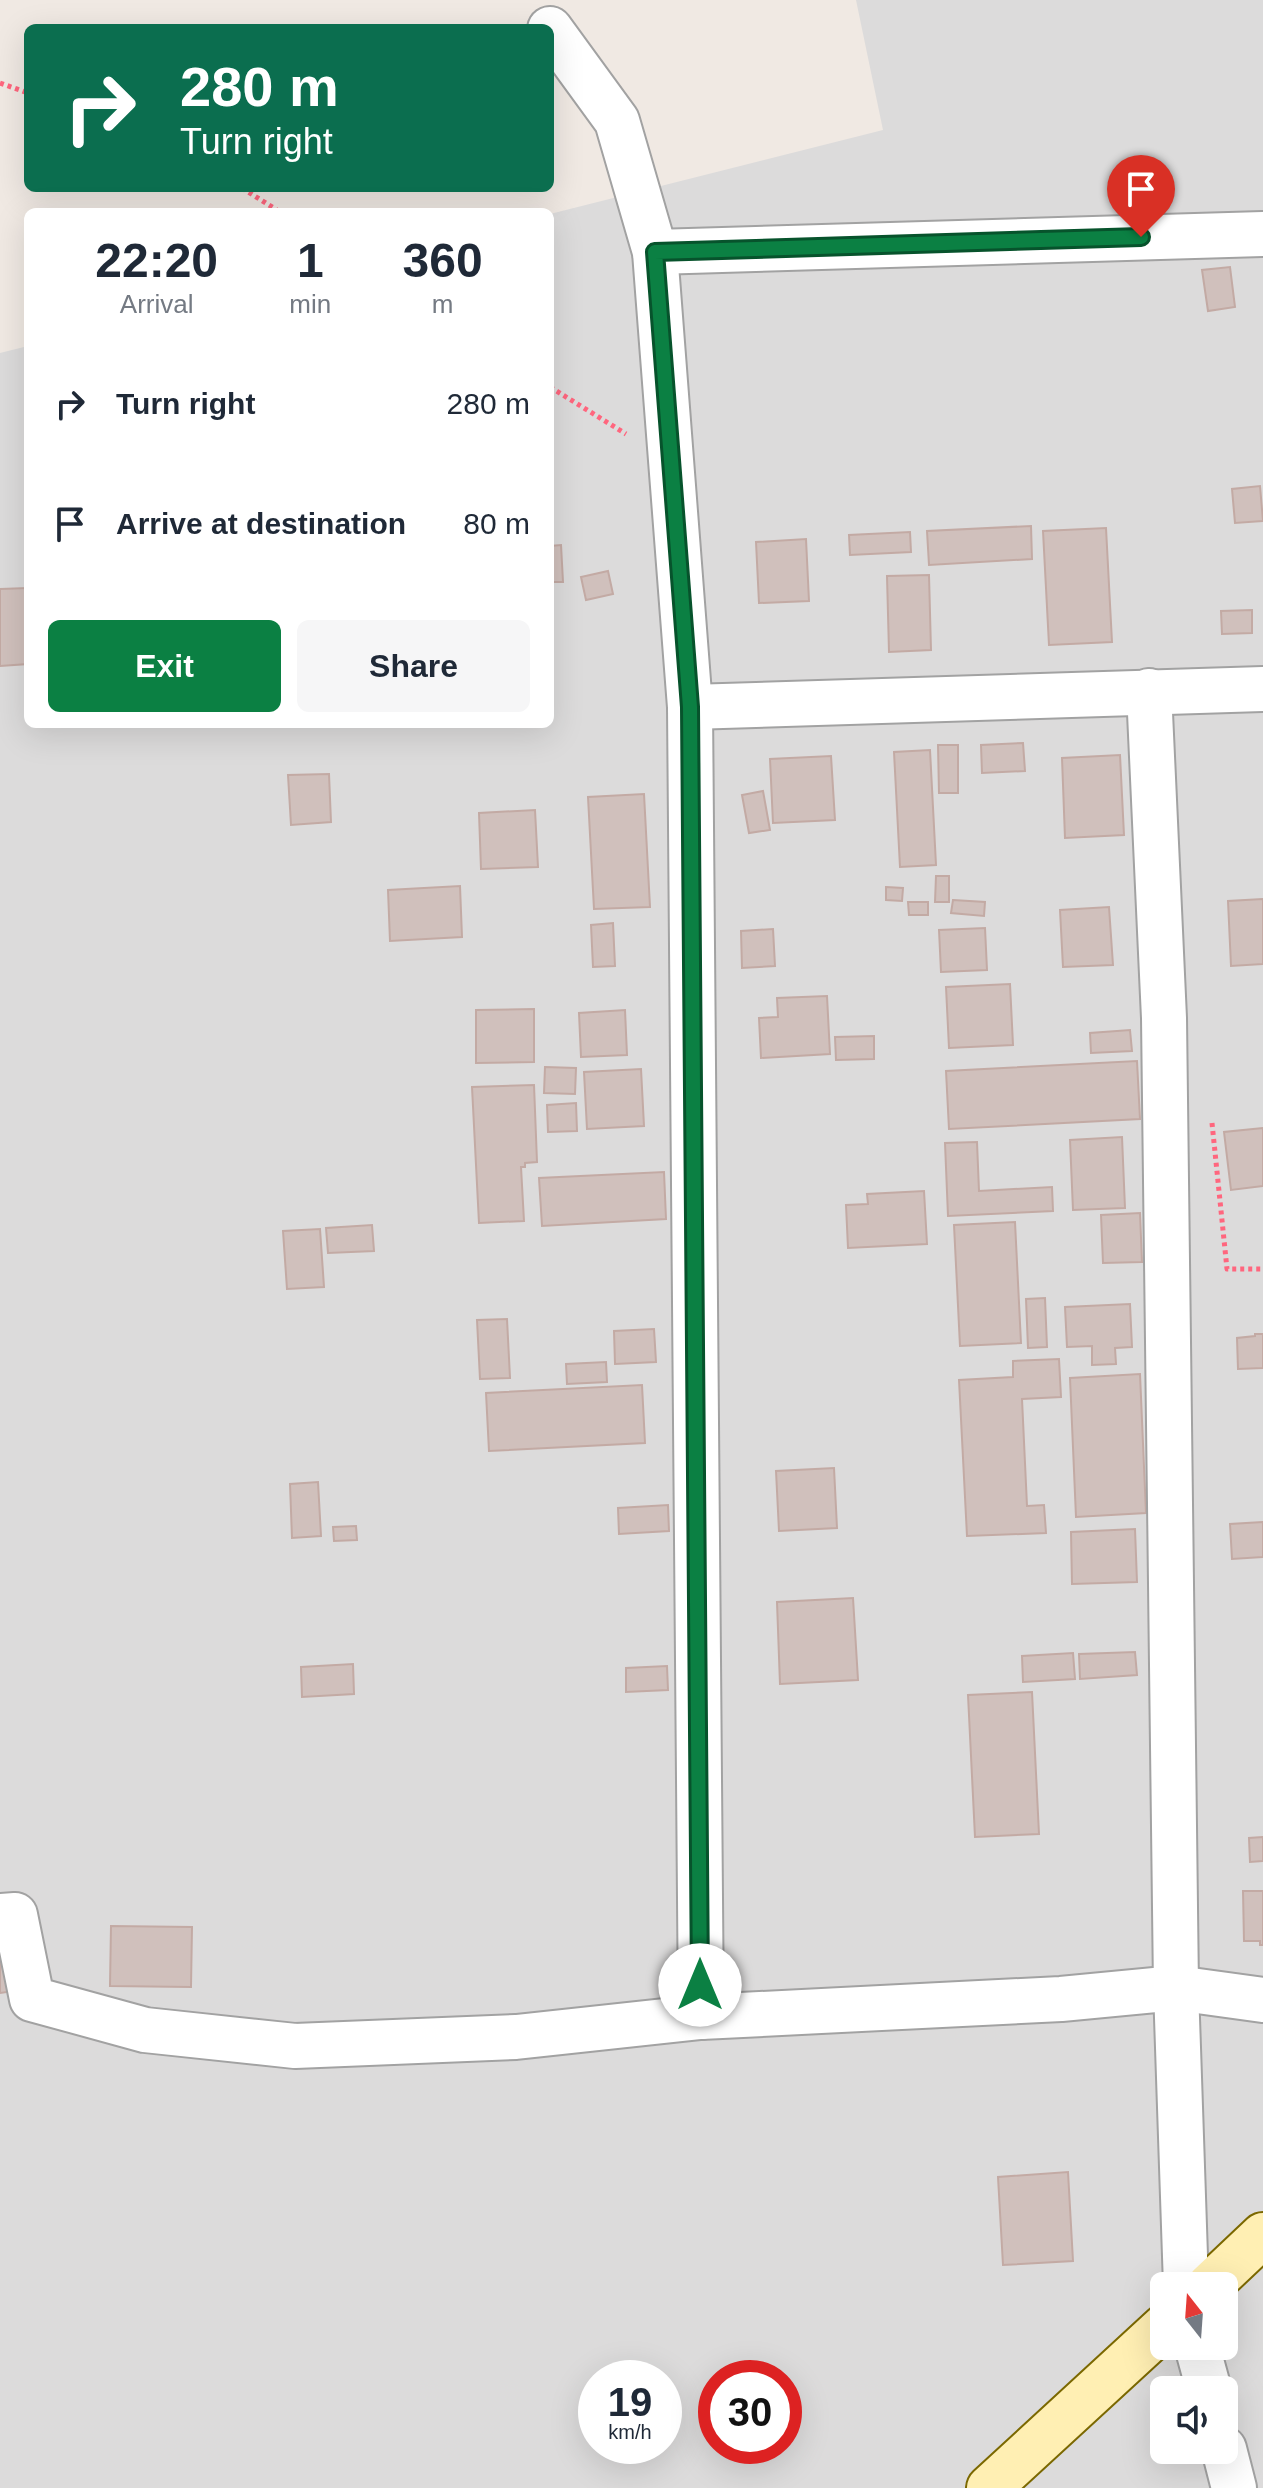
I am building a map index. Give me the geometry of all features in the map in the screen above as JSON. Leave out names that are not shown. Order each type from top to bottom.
[{"type":"street","points":[[529,0],[547,24]]},
{"type":"street","points":[[554,34],[617,121],[655,252],[690,707],[701,2017]]},
{"type":"street","points":[[655,252],[1263,234]]},
{"type":"street","points":[[690,707],[1263,689]]},
{"type":"street","points":[[1149,691],[1164,1018],[1176,1988],[1186,2272]]},
{"type":"street","points":[[0,1916],[15,1915],[32,1999],[145,2030],[295,2046],[516,2037],[701,2017],[1061,1999],[1176,1988],[1263,2000]]},
{"type":"street","points":[[1224,2272],[1263,2235]]},
{"type":"street","points":[[989,2488],[1150,2340]]},
{"type":"street","points":[[1228,2464],[1234,2488]]},
{"type":"path","points":[[0,83],[24,92]]},
{"type":"path","points":[[248,192],[274,208]]},
{"type":"path","points":[[554,390],[671,463]]},
{"type":"path","points":[[1212,1121],[1227,1269],[1263,1269]]},
{"type":"shaded area","points":[[856,0],[1263,0],[1263,2488],[0,2488],[0,353],[24,347],[24,728],[554,728],[554,213],[883,130]]},
{"type":"building","points":[[1230,267],[1235,307],[1208,311],[1202,270]]},
{"type":"building","points":[[1260,486],[1263,521],[1235,523],[1232,489]]},
{"type":"building","points":[[1031,526],[1032,559],[929,565],[927,531]]},
{"type":"building","points":[[1106,528],[1112,642],[1049,645],[1043,531]]},
{"type":"building","points":[[910,532],[911,552],[850,555],[849,535]]},
{"type":"building","points":[[806,539],[809,601],[759,603],[756,542]]},
{"type":"building","points":[[561,545],[563,582],[554,582],[554,546]]},
{"type":"building","points":[[608,571],[613,594],[586,600],[581,577]]},
{"type":"building","points":[[929,575],[931,650],[889,652],[887,576]]},
{"type":"building","points":[[24,588],[24,664],[0,666],[0,589]]},
{"type":"building","points":[[1252,610],[1252,633],[1222,634],[1221,611]]},
{"type":"building","points":[[1023,743],[1025,771],[982,773],[981,745]]},
{"type":"building","points":[[938,745],[958,745],[958,793],[939,793]]},
{"type":"building","points":[[930,750],[936,865],[900,867],[894,752]]},
{"type":"building","points":[[1120,755],[1124,835],[1065,838],[1062,758]]},
{"type":"building","points":[[831,756],[835,820],[773,823],[770,759]]},
{"type":"building","points":[[329,774],[331,822],[291,825],[288,775]]},
{"type":"building","points":[[763,791],[770,830],[749,833],[742,795]]},
{"type":"building","points":[[644,794],[650,907],[594,909],[588,797]]},
{"type":"building","points":[[535,810],[538,867],[481,869],[479,813]]},
{"type":"building","points":[[936,876],[949,876],[949,902],[935,902]]},
{"type":"building","points":[[460,886],[462,937],[390,941],[388,890]]},
{"type":"building","points":[[886,887],[903,888],[902,901],[886,900]]},
{"type":"building","points":[[1263,899],[1263,964],[1231,966],[1228,901]]},
{"type":"building","points":[[953,900],[985,902],[984,916],[951,913]]},
{"type":"building","points":[[908,902],[928,902],[928,915],[909,915]]},
{"type":"building","points":[[1109,907],[1113,965],[1063,967],[1060,910]]},
{"type":"building","points":[[613,923],[615,966],[593,967],[591,925]]},
{"type":"building","points":[[985,928],[987,970],[941,972],[939,930]]},
{"type":"building","points":[[773,929],[775,966],[742,968],[741,931]]},
{"type":"building","points":[[1010,984],[1013,1045],[949,1048],[946,987]]},
{"type":"building","points":[[827,996],[830,1054],[761,1058],[759,1018],[778,1017],[777,998]]},
{"type":"building","points":[[534,1009],[534,1062],[476,1063],[476,1010]]},
{"type":"building","points":[[625,1010],[627,1055],[581,1057],[579,1013]]},
{"type":"building","points":[[1130,1030],[1132,1051],[1091,1053],[1090,1033]]},
{"type":"building","points":[[874,1036],[874,1059],[836,1060],[835,1037]]},
{"type":"building","points":[[1137,1061],[1140,1119],[949,1129],[946,1071]]},
{"type":"building","points":[[545,1067],[576,1068],[575,1094],[544,1093]]},
{"type":"building","points":[[641,1069],[644,1126],[587,1129],[584,1072]]},
{"type":"building","points":[[534,1085],[537,1162],[525,1163],[525,1167],[521,1167],[524,1221],[479,1223],[472,1087]]},
{"type":"building","points":[[576,1103],[577,1131],[548,1132],[547,1105]]},
{"type":"building","points":[[1263,1128],[1263,1186],[1231,1190],[1224,1132]]},
{"type":"building","points":[[1122,1137],[1125,1208],[1073,1210],[1070,1140]]},
{"type":"building","points":[[977,1142],[979,1191],[1052,1187],[1053,1211],[948,1216],[945,1143]]},
{"type":"building","points":[[664,1172],[666,1219],[542,1226],[539,1178]]},
{"type":"building","points":[[924,1191],[927,1244],[848,1248],[846,1205],[868,1204],[867,1194]]},
{"type":"building","points":[[1140,1213],[1142,1262],[1103,1263],[1101,1215]]},
{"type":"building","points":[[1015,1222],[1021,1343],[960,1346],[954,1225]]},
{"type":"building","points":[[372,1225],[374,1251],[328,1253],[326,1228]]},
{"type":"building","points":[[320,1229],[324,1287],[287,1289],[283,1231]]},
{"type":"building","points":[[1045,1298],[1047,1347],[1028,1348],[1026,1299]]},
{"type":"building","points":[[1130,1304],[1132,1347],[1115,1348],[1116,1364],[1092,1365],[1092,1346],[1067,1347],[1065,1307]]},
{"type":"building","points":[[507,1319],[510,1378],[480,1379],[477,1320]]},
{"type":"building","points":[[654,1329],[656,1362],[615,1364],[614,1331]]},
{"type":"building","points":[[1263,1334],[1263,1368],[1238,1369],[1237,1338]]},
{"type":"building","points":[[1059,1359],[1061,1397],[1022,1399],[1027,1506],[1044,1505],[1046,1533],[967,1536],[959,1380],[1013,1377],[1013,1361]]},
{"type":"building","points":[[606,1362],[607,1382],[567,1384],[566,1364]]},
{"type":"building","points":[[1140,1374],[1146,1513],[1076,1517],[1070,1378]]},
{"type":"building","points":[[642,1385],[645,1443],[489,1451],[486,1393]]},
{"type":"building","points":[[834,1468],[837,1528],[779,1531],[776,1471]]},
{"type":"building","points":[[318,1482],[321,1536],[292,1538],[290,1484]]},
{"type":"building","points":[[668,1505],[669,1531],[619,1534],[618,1508]]},
{"type":"building","points":[[1263,1522],[1263,1557],[1232,1559],[1230,1524]]},
{"type":"building","points":[[356,1526],[357,1540],[334,1541],[333,1527]]},
{"type":"building","points":[[1135,1529],[1137,1582],[1072,1584],[1071,1532]]},
{"type":"building","points":[[853,1598],[858,1680],[780,1684],[777,1602]]},
{"type":"building","points":[[1135,1652],[1137,1675],[1080,1679],[1079,1654]]},
{"type":"building","points":[[1073,1653],[1075,1679],[1023,1682],[1022,1656]]},
{"type":"building","points":[[353,1664],[354,1694],[302,1697],[301,1667]]},
{"type":"building","points":[[667,1666],[668,1690],[626,1692],[626,1668]]},
{"type":"building","points":[[1032,1692],[1039,1834],[975,1837],[968,1695]]},
{"type":"building","points":[[1263,1837],[1263,1861],[1250,1862],[1249,1838]]},
{"type":"building","points":[[1243,1891],[1263,1891],[1263,1945],[1260,1941],[1244,1941]]},
{"type":"building","points":[[111,1926],[192,1927],[191,1987],[110,1986]]},
{"type":"building","points":[[0,1927],[14,1991],[0,1993]]},
{"type":"building","points":[[1068,2172],[1073,2261],[1003,2265],[998,2177]]},
{"type":"route","points":[[700,1985],[690,707],[655,252],[1141,237]]}]
